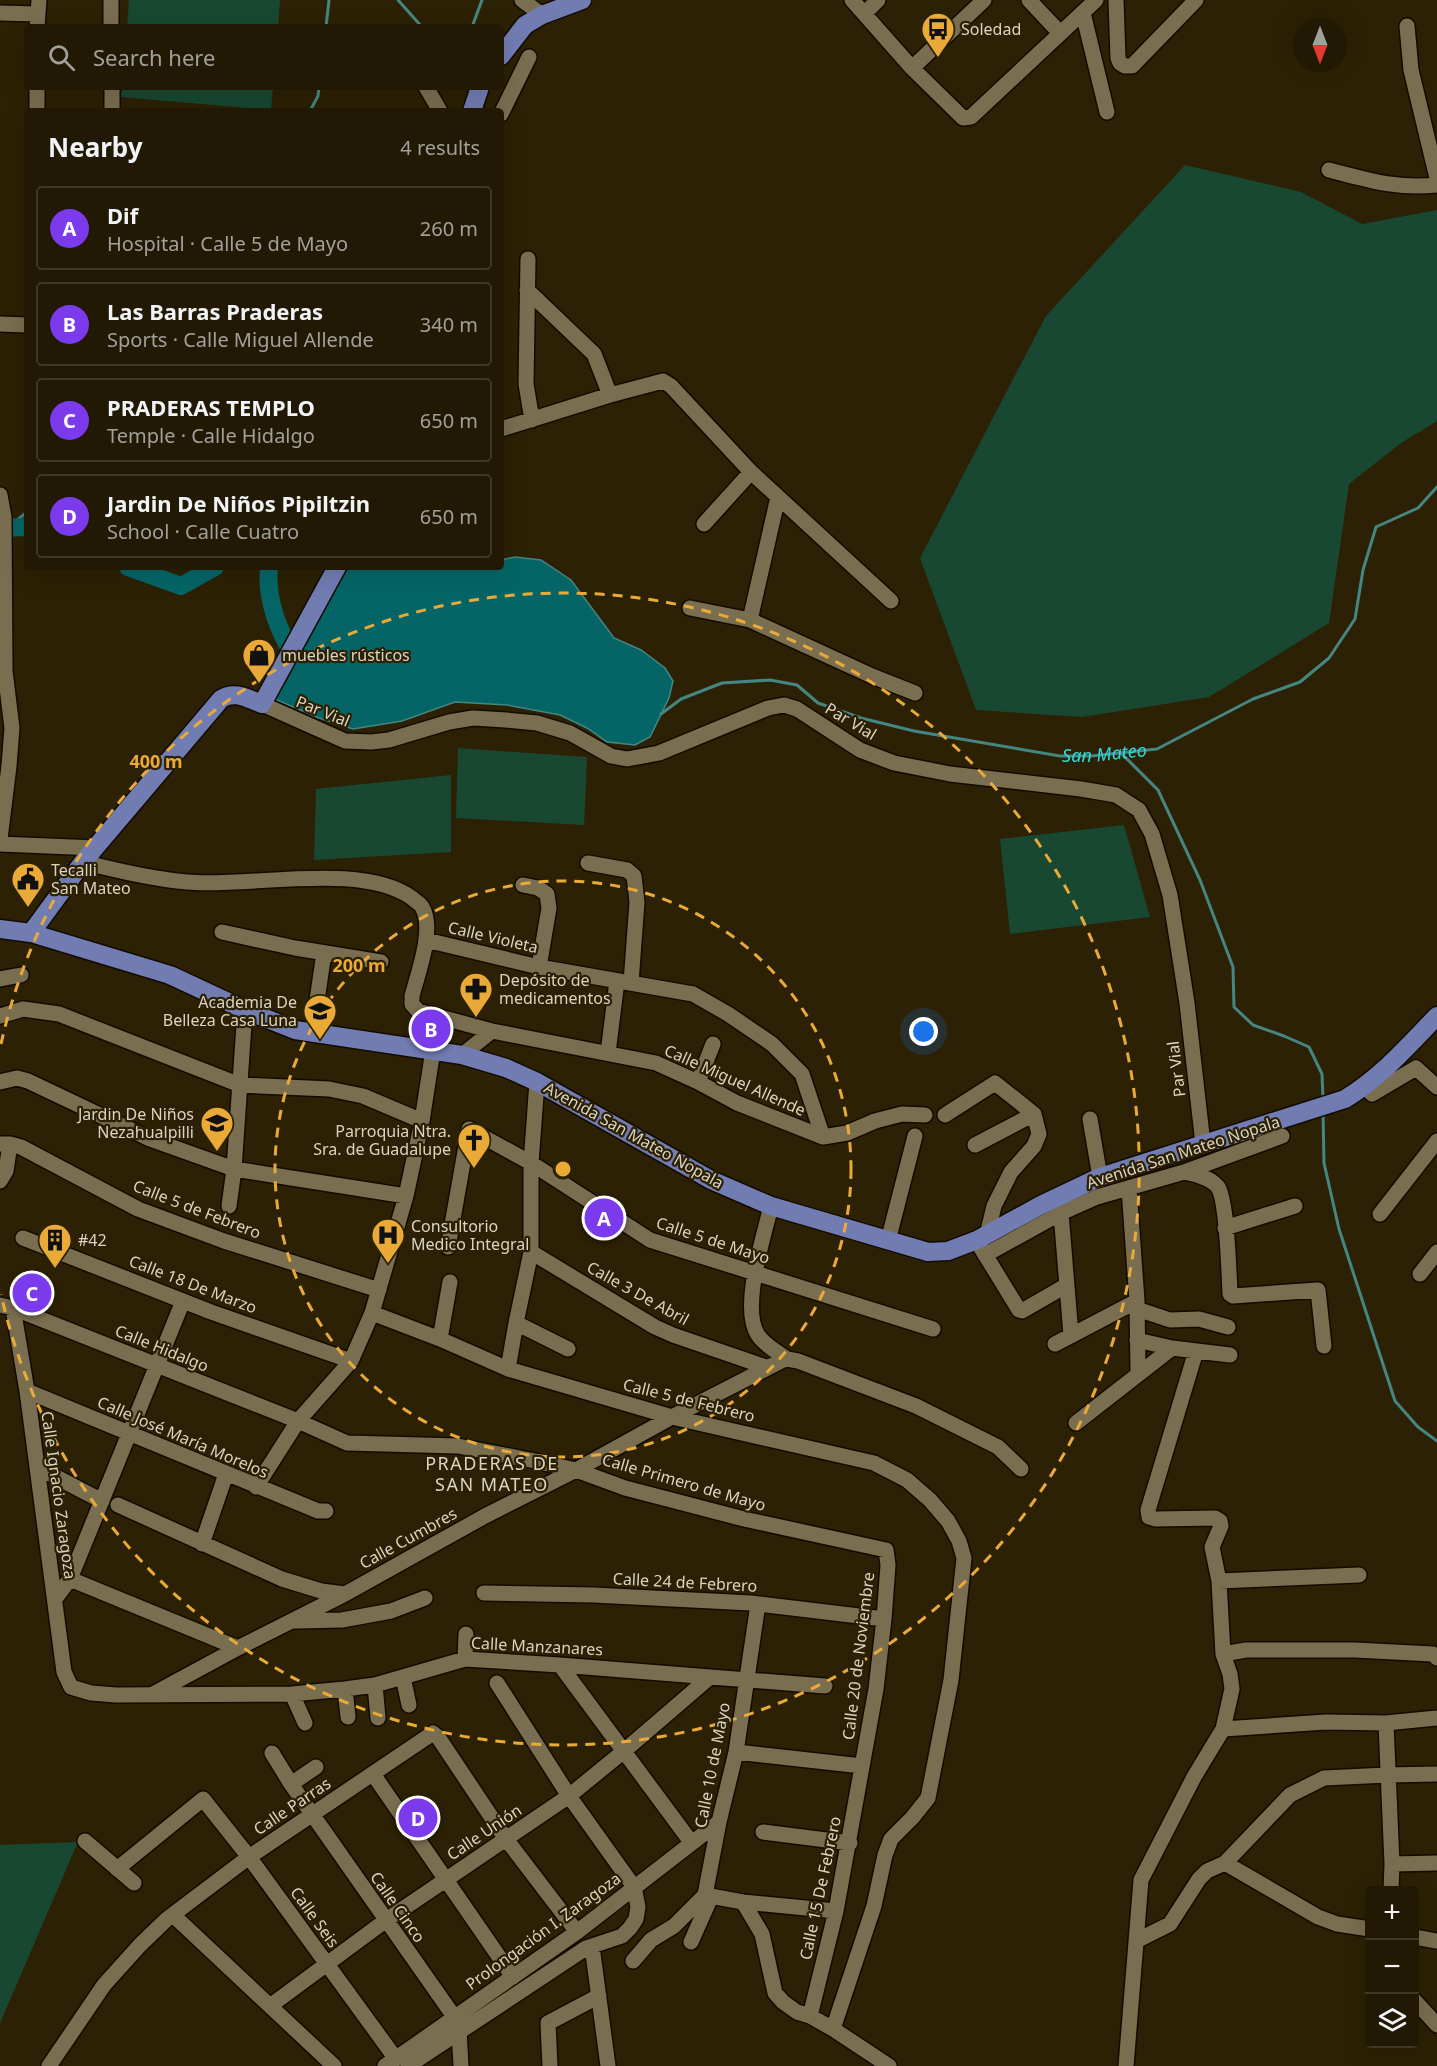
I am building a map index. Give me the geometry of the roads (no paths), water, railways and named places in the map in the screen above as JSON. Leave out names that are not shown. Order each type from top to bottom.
[{"type":"main road","points":[[504,52],[525,25],[563,4],[582,0]]},
{"type":"main road","points":[[473,108],[479,90]]},
{"type":"main road","points":[[30,933],[83,862],[221,699],[231,694],[262,704],[335,570]]},
{"type":"main road","name":"Avenida San Mateo Nopala","points":[[0,929],[30,933],[170,975],[279,1025],[312,1034],[462,1054],[506,1068],[537,1082],[703,1175],[771,1206],[928,1252],[948,1251],[983,1243],[1041,1205],[1100,1177],[1345,1099],[1381,1074],[1437,1016]]},
{"type":"street","points":[[111,0],[111,24]]},
{"type":"street","points":[[522,0],[542,15]]},
{"type":"street","points":[[852,0],[912,68],[963,118],[971,117],[1091,4]]},
{"type":"street","points":[[865,13],[878,0]]},
{"type":"street","points":[[912,68],[984,0]]},
{"type":"street","points":[[1029,0],[1060,33]]},
{"type":"street","points":[[1116,0],[1118,58],[1120,63],[1132,66],[1196,0]]},
{"type":"street","points":[[1091,4],[1107,112]]},
{"type":"street","points":[[0,13],[38,14]]},
{"type":"street","points":[[1407,26],[1411,70],[1437,178]]},
{"type":"street","points":[[504,108],[529,57]]},
{"type":"street","points":[[37,90],[38,108]]},
{"type":"street","points":[[112,90],[112,108]]},
{"type":"street","points":[[428,90],[438,108]]},
{"type":"street","points":[[1329,170],[1388,185],[1414,187],[1437,185]]},
{"type":"street","points":[[528,259],[526,384],[532,420]]},
{"type":"street","points":[[528,290],[594,354],[610,395]]},
{"type":"street","points":[[0,324],[24,325]]},
{"type":"street","points":[[504,428],[663,381],[671,386],[751,472],[891,601]]},
{"type":"street","points":[[704,524],[751,472]]},
{"type":"street","points":[[0,495],[4,517],[5,671],[12,728],[0,839]]},
{"type":"street","points":[[750,620],[778,497]]},
{"type":"street","points":[[690,608],[750,620],[872,676],[915,693]]},
{"type":"street","name":"Par Vial","points":[[262,704],[345,741],[389,740],[449,722],[473,718],[506,720],[537,723],[570,733],[611,756],[627,759],[659,753],[768,708],[784,705],[797,709],[860,750],[894,763],[950,774],[1116,795],[1139,810],[1152,834],[1170,895],[1187,1003],[1203,1144]]},
{"type":"street","points":[[0,844],[96,848]]},
{"type":"street","name":"Calle Violeta","points":[[83,862],[143,876],[189,882],[258,882],[332,878],[375,883],[405,893],[422,906],[427,921],[426,940],[539,967],[693,994],[728,1014],[772,1044],[802,1074],[823,1137]]},
{"type":"street","points":[[588,863],[627,870],[634,876],[637,902],[624,982],[608,1053]]},
{"type":"street","points":[[523,885],[538,888],[547,894],[549,908],[539,967]]},
{"type":"street","points":[[222,932],[381,962]]},
{"type":"street","name":"Calle Miguel Allende","points":[[426,940],[412,996],[412,1004],[418,1011],[492,1031],[656,1063],[737,1103],[823,1137]]},
{"type":"street","points":[[312,1034],[324,953]]},
{"type":"street","points":[[0,979],[21,975]]},
{"type":"street","points":[[0,1016],[23,1009],[59,1014],[240,1085],[328,1089],[363,1096],[422,1121]]},
{"type":"street","points":[[229,1206],[234,1169],[245,1010]]},
{"type":"street","points":[[462,1054],[492,1031]]},
{"type":"street","points":[[698,1082],[713,1044]]},
{"type":"street","points":[[256,1487],[298,1421],[351,1361],[372,1313],[406,1196],[422,1121],[433,1050]]},
{"type":"street","points":[[1365,1087],[1372,1094],[1416,1068],[1437,1087]]},
{"type":"street","points":[[0,1082],[17,1078],[28,1081],[150,1139],[234,1169],[406,1196]]},
{"type":"street","points":[[508,1369],[531,1252],[531,1163],[537,1082]]},
{"type":"street","points":[[945,1115],[995,1083],[1034,1114],[1039,1134],[1034,1146],[1011,1173],[1002,1189],[994,1206],[983,1243],[1018,1310],[1022,1311],[1067,1285]]},
{"type":"street","points":[[823,1137],[847,1133],[875,1120],[902,1114],[926,1115]]},
{"type":"street","points":[[975,1145],[1034,1114]]},
{"type":"street","points":[[1090,1119],[1100,1177]]},
{"type":"street","name":"Calle 5 de Mayo","points":[[448,1247],[469,1129],[531,1163],[650,1240],[933,1329]]},
{"type":"street","points":[[888,1241],[915,1136]]},
{"type":"street","points":[[983,1243],[1097,1197],[1184,1173],[1282,1136]]},
{"type":"street","points":[[1380,1214],[1437,1141]]},
{"type":"street","points":[[0,1181],[6,1171],[5,1144]]},
{"type":"street","name":"Calle 5 de Febrero","points":[[5,1144],[21,1147],[138,1209],[224,1241],[379,1290]]},
{"type":"street","points":[[1184,1173],[1199,1175],[1217,1186],[1224,1202],[1230,1294],[1233,1296],[1318,1290],[1324,1346]]},
{"type":"street","points":[[1129,1188],[1137,1305],[1138,1373]]},
{"type":"street","points":[[771,1206],[754,1273],[752,1317],[759,1337],[787,1359],[798,1361],[916,1406],[998,1447],[1021,1469]]},
{"type":"street","points":[[1225,1228],[1295,1206]]},
{"type":"street","points":[[1061,1213],[1071,1335]]},
{"type":"street","name":"Calle 18 De Marzo","points":[[23,1238],[183,1301],[351,1361]]},
{"type":"street","name":"Calle 3 De Abril","points":[[531,1252],[655,1327],[766,1367]]},
{"type":"street","points":[[1420,1274],[1437,1252]]},
{"type":"street","points":[[440,1339],[450,1282]]},
{"type":"street","points":[[55,1599],[70,1579],[183,1301]]},
{"type":"street","points":[[1055,1344],[1137,1305],[1170,1320],[1199,1319],[1228,1327]]},
{"type":"street","name":"Calle Hidalgo","points":[[7,1306],[298,1421]]},
{"type":"street","name":"Calle Ignacio Zaragoza","points":[[7,1306],[27,1391],[64,1672],[70,1687]]},
{"type":"street","name":"Calle 5 de Febrero","points":[[372,1313],[440,1339],[508,1369],[672,1417],[874,1463],[907,1480],[930,1500],[948,1521],[959,1541],[964,1558],[951,1680],[928,1798],[891,1839],[885,1855],[874,1906],[833,2029]]},
{"type":"street","points":[[516,1323],[568,1349]]},
{"type":"street","points":[[1137,1340],[1172,1348],[1230,1354]]},
{"type":"street","points":[[1076,1423],[1172,1348]]},
{"type":"street","points":[[1126,2066],[1141,1880],[1194,1777],[1223,1729],[1232,1689],[1223,1654],[1219,1581],[1212,1547],[1221,1526],[1220,1521],[1215,1518],[1156,1519],[1149,1517],[1148,1510],[1196,1351]]},
{"type":"street","name":"Calle Cumbres","points":[[150,1695],[345,1594],[485,1516],[576,1470],[766,1367],[787,1359]]},
{"type":"street","name":"Calle José María Morelos","points":[[27,1391],[256,1487],[326,1511]]},
{"type":"street","name":"Calle Primero de Mayo","points":[[298,1421],[346,1443],[458,1446],[576,1470],[625,1488],[744,1519],[886,1550]]},
{"type":"street","points":[[37,1467],[102,1501]]},
{"type":"street","points":[[202,1544],[226,1474]]},
{"type":"street","points":[[118,1505],[282,1579],[321,1591],[345,1594]]},
{"type":"street","name":"Calle 20 de Noviembre","points":[[862,1766],[876,1689],[884,1619],[888,1565],[886,1550]]},
{"type":"street","points":[[1219,1581],[1359,1575]]},
{"type":"street","points":[[70,1579],[238,1648]]},
{"type":"street","name":"Calle 24 de Febrero","points":[[484,1593],[594,1595],[758,1604],[884,1619]]},
{"type":"street","points":[[291,1621],[342,1620],[391,1611],[425,1598]]},
{"type":"street","name":"Calle 10 de Mayo","points":[[691,1942],[708,1896],[719,1822],[736,1752],[758,1604]]},
{"type":"street","points":[[465,1659],[466,1634]]},
{"type":"street","points":[[1223,1654],[1246,1650],[1354,1650],[1433,1654],[1437,1658]]},
{"type":"street","name":"Calle Manzanares","points":[[70,1687],[90,1693],[150,1695],[292,1694],[375,1685],[465,1659],[825,1686]]},
{"type":"street","points":[[560,1665],[691,1842]]},
{"type":"street","points":[[403,1677],[409,1706]]},
{"type":"street","name":"Calle Unión","points":[[270,2006],[385,1921],[569,1796],[710,1677]]},
{"type":"street","points":[[461,2066],[457,2024],[592,1946],[622,1936],[636,1919],[638,1907],[634,1887],[569,1796],[497,1683]]},
{"type":"street","points":[[375,1685],[378,1718]]},
{"type":"street","points":[[345,1689],[348,1717]]},
{"type":"street","points":[[292,1694],[305,1723]]},
{"type":"street","points":[[1223,1729],[1326,1722],[1386,1723],[1437,1718]]},
{"type":"street","points":[[1386,1723],[1391,1886]]},
{"type":"street","name":"Calle Parras","points":[[49,2066],[104,1985],[140,1945],[173,1915],[249,1857],[433,1733],[436,1734],[506,1839]]},
{"type":"street","points":[[736,1752],[862,1766]]},
{"type":"street","name":"Calle Cinco","points":[[272,1753],[457,2024]]},
{"type":"street","name":"Calle 15 De Febrero","points":[[810,2016],[836,1911],[862,1766]]},
{"type":"street","points":[[291,1784],[316,1767]]},
{"type":"street","points":[[373,1774],[513,1977]]},
{"type":"street","points":[[1136,1941],[1170,1924],[1199,1879],[1208,1871],[1225,1863],[1290,1795],[1324,1779],[1387,1774],[1437,1774]]},
{"type":"street","name":"Calle Seis","points":[[117,1869],[203,1799],[249,1857],[396,2064]]},
{"type":"street","name":"Prolongación I. Zaragoza","points":[[396,2064],[457,2024],[513,1977],[577,1932],[719,1822]]},
{"type":"street","points":[[763,1832],[850,1843]]},
{"type":"street","points":[[506,1839],[577,1932]]},
{"type":"street","points":[[85,1841],[134,1883]]},
{"type":"street","points":[[1225,1863],[1318,1917],[1337,1924],[1365,1928]]},
{"type":"street","points":[[1392,1864],[1437,1863]]},
{"type":"street","points":[[633,1962],[651,1940],[674,1926],[708,1896],[743,1902],[836,1911]]},
{"type":"street","points":[[743,1902],[762,1934],[775,1993],[796,2013],[810,2016],[833,2029],[889,2066]]},
{"type":"street","points":[[173,1915],[334,2066]]},
{"type":"street","points":[[1419,1938],[1437,1941]]},
{"type":"street","points":[[592,1946],[608,2066]]},
{"type":"street","points":[[550,2066],[548,2023],[598,1996]]},
{"type":"street","points":[[1419,2005],[1437,2025]]},
{"type":"water","points":[[515,557],[541,560],[571,580],[614,638],[641,650],[665,668],[673,681],[669,698],[650,737],[635,745],[607,742],[587,728],[560,715],[507,705],[455,702],[402,721],[353,729],[319,718],[272,698],[343,570],[504,570],[504,559]]},
{"type":"waterway","points":[[326,24],[329,0]]},
{"type":"waterway","points":[[398,0],[419,24]]},
{"type":"waterway","points":[[473,24],[482,0]]},
{"type":"waterway","points":[[312,108],[319,90]]},
{"type":"waterway","name":"San Mateo","points":[[661,714],[681,699],[722,683],[770,680],[797,685],[818,703],[861,718],[914,731],[1060,756],[1091,756],[1157,749],[1253,699],[1300,682],[1329,658],[1355,619],[1363,570],[1376,527],[1418,508],[1437,487]]},
{"type":"waterway","points":[[10,526],[24,514]]},
{"type":"waterway","name":"San Mateo","points":[[0,528],[24,527]]},
{"type":"waterway","name":"San Mateo","points":[[136,570],[181,586],[210,570]]},
{"type":"waterway","name":"San Mateo","points":[[269,570],[269,590],[274,613],[294,656]]},
{"type":"waterway","points":[[1122,754],[1158,790],[1200,880],[1233,967],[1234,1007],[1253,1025],[1309,1047],[1322,1074],[1323,1099]]},
{"type":"waterway","points":[[1323,1112],[1324,1163],[1339,1229],[1395,1401],[1418,1427],[1437,1441]]},
{"type":"place","name":"Soledad","points":[[938,58]]},
{"type":"place","name":"muebles rústicos","points":[[259,684]]},
{"type":"place","name":"Tecalli San Mateo","points":[[28,908]]},
{"type":"place","name":"Depósito de medicamentos","points":[[476,1018]]},
{"type":"place","name":"Las Barras Praderas","points":[[431,1029]]},
{"type":"place","name":"Academia De Belleza Casa Luna","points":[[320,1040]]},
{"type":"place","name":"Jardin De Niños Nezahualpilli","points":[[217,1152]]},
{"type":"place","name":"Parroquia Ntra. Sra. de Guadalupe","points":[[474,1169]]},
{"type":"place","name":"Dif","points":[[604,1218]]},
{"type":"place","name":"Consultorio Medico Integral","points":[[388,1264]]},
{"type":"place","name":"#42","points":[[55,1269]]},
{"type":"place","name":"PRADERAS TEMPLO","points":[[32,1293]]},
{"type":"place","name":"Jardin De Niños Pipiltzin","points":[[418,1818]]},
{"type":"district","name":"PRADERAS DE SAN MATEO","points":[[492,1474]]}]
